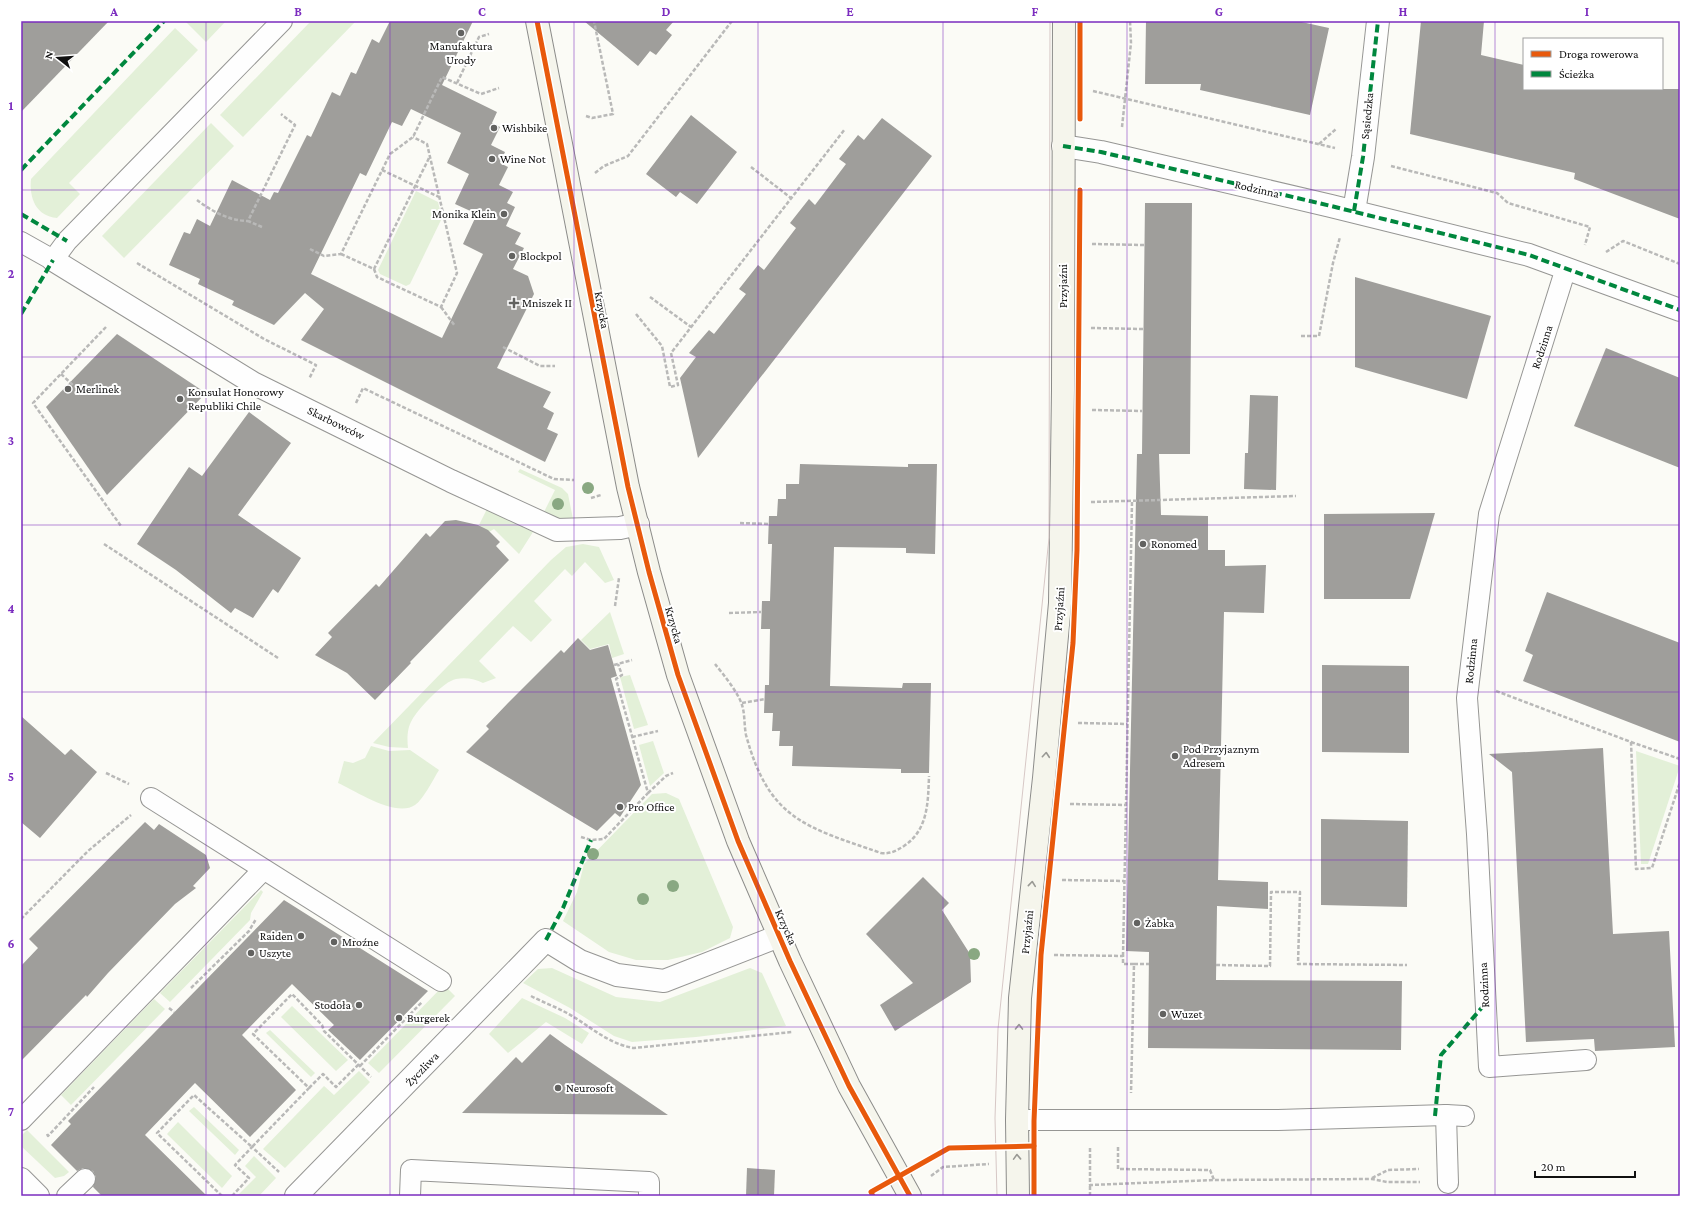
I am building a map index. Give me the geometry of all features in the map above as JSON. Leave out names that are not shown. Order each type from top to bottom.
[{"type":"street","name":"Krzycka","points":[[537,21],[619,447],[649,572],[678,675],[738,841],[780,936],[849,1086],[910,1196]]},
{"type":"street","name":"Przyjaźni","points":[[1018,1196],[1017,1120],[1020,998],[1044,786],[1060,603],[1064,390],[1064,21]]},
{"type":"street","name":"Sąsiedzka","points":[[1354,211],[1363,157],[1378,21]]},
{"type":"street","name":"Rodzinna","points":[[1063,146],[1101,152],[1354,211],[1529,255],[1680,310]]},
{"type":"street","name":"Skarbowców","points":[[53,260],[253,383],[451,481],[558,530],[620,528],[638,524]]},
{"type":"street","name":"Życzliwa","points":[[296,1196],[546,940],[580,961],[617,975],[664,981],[780,936]]},
{"type":"street","points":[[21,1180],[38,1196]]},
{"type":"lane","points":[[21,242],[53,260],[68,241],[282,21]]},
{"type":"lane","name":"Rodzinna","points":[[1566,268],[1488,514],[1467,698],[1489,1067],[1586,1060]]},
{"type":"lane","points":[[151,798],[441,981]]},
{"type":"lane","points":[[21,1120],[263,870]]},
{"type":"lane","points":[[1017,1120],[1278,1120],[1455,1115],[1448,1183]]},
{"type":"lane","points":[[410,1196],[411,1170],[649,1182],[649,1196]]},
{"type":"lane","points":[[67,1196],[85,1179]]},
{"type":"path","points":[[581,115],[592,118],[612,114],[594,21]]},
{"type":"path","points":[[592,175],[604,166],[628,156],[732,21]]},
{"type":"path","points":[[1122,130],[1124,99],[1131,43],[1130,21]]},
{"type":"path","points":[[457,83],[480,37],[489,34]]},
{"type":"path","points":[[342,254],[390,154],[413,137],[442,77],[481,94],[499,88]]},
{"type":"path","points":[[1087,90],[1340,149]]},
{"type":"path","points":[[248,221],[295,125],[281,114]]},
{"type":"path","points":[[636,314],[662,346],[670,387],[678,385],[671,353],[845,129]]},
{"type":"path","points":[[413,137],[427,144],[441,198],[457,273],[441,307]]},
{"type":"path","points":[[374,269],[430,158]]},
{"type":"path","points":[[1389,165],[1497,193],[1508,203],[1590,227],[1584,248]]},
{"type":"path","points":[[751,167],[791,198]]},
{"type":"path","points":[[382,170],[441,198]]},
{"type":"path","points":[[197,200],[204,206],[236,221],[248,221],[262,227]]},
{"type":"path","points":[[1301,336],[1319,336],[1340,236]]},
{"type":"path","points":[[1090,244],[1144,245]]},
{"type":"path","points":[[310,249],[324,256],[342,254],[374,269],[377,277],[441,307],[455,326]]},
{"type":"path","points":[[136,263],[264,339],[316,365],[306,385]]},
{"type":"path","points":[[650,296],[691,327]]},
{"type":"path","points":[[121,526],[33,403],[105,328],[123,302]]},
{"type":"path","points":[[1088,328],[1143,329]]},
{"type":"path","points":[[503,347],[540,366],[555,366]]},
{"type":"path","points":[[61,374],[73,386]]},
{"type":"path","points":[[353,408],[363,388],[554,479],[574,480]]},
{"type":"path","points":[[1087,410],[1142,411]]},
{"type":"path","points":[[584,501],[605,494]]},
{"type":"path","points":[[1086,502],[1132,502],[1296,496]]},
{"type":"path","points":[[1132,502],[1123,964],[1149,964]]},
{"type":"path","points":[[740,523],[769,524]]},
{"type":"path","points":[[104,544],[278,658]]},
{"type":"path","points":[[615,606],[620,574]]},
{"type":"path","points":[[729,613],[762,612]]},
{"type":"path","points":[[614,665],[632,660]]},
{"type":"path","points":[[618,664],[622,675],[616,679],[648,793]]},
{"type":"path","points":[[715,664],[742,703],[746,734],[761,777],[774,798],[788,813],[807,826],[881,853],[890,854],[912,840],[920,830],[928,804],[929,776]]},
{"type":"path","points":[[1492,689],[1680,759]]},
{"type":"path","points":[[742,703],[764,699]]},
{"type":"path","points":[[1073,723],[1127,724]]},
{"type":"path","points":[[632,737],[658,730]]},
{"type":"path","points":[[1631,742],[1636,869],[1652,868],[1680,782]]},
{"type":"path","points":[[581,837],[591,840],[604,839],[648,793],[666,776],[673,773]]},
{"type":"path","points":[[21,919],[88,851],[151,798]]},
{"type":"path","points":[[1065,804],[1126,805]]},
{"type":"path","points":[[1057,880],[1124,881]]},
{"type":"path","points":[[1216,965],[1270,966],[1271,892],[1300,892],[1298,964],[1407,965]]},
{"type":"path","points":[[1048,955],[1123,956]]},
{"type":"path","points":[[1131,1096],[1134,964]]},
{"type":"path","points":[[504,984],[566,1012],[606,1039],[623,1046],[634,1048],[794,1032]]},
{"type":"path","points":[[310,1088],[253,1034],[292,994],[322,1025],[324,1031],[372,1078]]},
{"type":"path","points":[[232,1196],[249,1178],[235,1165],[323,1074],[336,1087],[359,1066],[424,1000]]},
{"type":"path","points":[[222,1196],[157,1133],[194,1095],[280,1173]]},
{"type":"path","points":[[1118,1145],[1118,1169],[1210,1170],[1214,1180]]},
{"type":"path","points":[[1090,1162],[1090,1196]]},
{"type":"path","points":[[924,1180],[944,1167],[990,1164]]},
{"type":"path","points":[[1372,1179],[1388,1170],[1423,1169]]},
{"type":"path","points":[[1090,1185],[1214,1180],[1372,1179],[1387,1182],[1424,1182]]},
{"type":"green space","points":[[185,21],[226,21],[206,42]]},
{"type":"green space","points":[[311,21],[356,21],[243,137],[220,115]]},
{"type":"green space","points":[[175,28],[198,50],[69,183],[80,194],[57,218],[44,214],[35,205],[31,193],[31,179]]},
{"type":"green space","points":[[211,123],[234,146],[124,258],[102,236]]},
{"type":"green space","points":[[416,191],[438,202],[442,218],[410,284],[406,286],[380,274],[378,270]]},
{"type":"green space","points":[[520,469],[562,488],[568,494],[573,519],[557,519],[543,514],[555,490],[518,472]]},
{"type":"green space","points":[[487,509],[533,532],[519,554],[494,529],[489,532],[479,525]]},
{"type":"green space","points":[[583,544],[599,547],[614,580],[605,583],[585,562],[572,576],[565,569],[534,601],[552,620],[531,642],[513,626],[479,661],[496,678],[483,683],[477,680],[460,678],[451,681],[438,690],[425,703],[412,720],[409,726],[408,748],[389,747],[373,743],[551,560],[566,547]]},
{"type":"green space","points":[[610,612],[624,654],[612,658],[609,644],[590,649],[581,640]]},
{"type":"green space","points":[[630,675],[648,725],[634,729],[620,677]]},
{"type":"green space","points":[[653,741],[664,773],[650,786],[639,745]]},
{"type":"green space","points":[[371,746],[389,751],[410,750],[439,770],[425,794],[415,805],[407,808],[387,806],[365,797],[338,783],[344,761],[353,763],[365,758]]},
{"type":"green space","points":[[1636,751],[1680,766],[1648,864],[1641,864]]},
{"type":"green space","points":[[666,793],[679,799],[733,927],[730,938],[702,952],[668,960],[636,960],[609,952],[563,921],[577,892],[584,864],[652,794]]},
{"type":"green space","points":[[261,890],[263,892],[251,913],[250,920],[170,1002],[160,993]]},
{"type":"green space","points":[[552,968],[616,997],[660,1002],[750,968],[762,973],[786,1026],[696,1037],[632,1042],[614,1036],[570,1008],[523,983],[538,969]]},
{"type":"green space","points":[[444,985],[455,996],[379,1073],[368,1063]]},
{"type":"green space","points":[[522,998],[565,1018],[589,1033],[582,1044],[546,1022],[508,1053],[489,1034]]},
{"type":"green space","points":[[154,999],[165,1009],[71,1105],[61,1095]]},
{"type":"green space","points":[[292,1006],[348,1060],[336,1071],[281,1017]]},
{"type":"green space","points":[[270,1030],[315,1073],[311,1077],[266,1033]]},
{"type":"green space","points":[[359,1071],[370,1082],[285,1168],[263,1149],[324,1086],[334,1095]]},
{"type":"green space","points":[[194,1107],[239,1150],[235,1155],[189,1111]]},
{"type":"green space","points":[[178,1122],[232,1176],[222,1188],[167,1134]]},
{"type":"green space","points":[[27,1130],[69,1172],[64,1176],[55,1178],[21,1146],[21,1136]]},
{"type":"green space","points":[[254,1156],[276,1178],[259,1196],[237,1196],[256,1177],[245,1166]]},
{"type":"building","points":[[21,21],[109,21],[21,112]]},
{"type":"building","points":[[390,21],[473,21],[442,85],[497,112],[492,123],[500,127],[491,145],[505,152],[500,163],[508,167],[499,185],[513,192],[507,203],[515,207],[506,226],[521,233],[515,244],[524,248],[513,269],[528,276],[534,294],[497,368],[551,392],[543,407],[554,413],[547,429],[558,434],[545,462],[301,340],[324,309],[305,293],[274,325],[232,305],[234,301],[198,284],[200,279],[169,265],[184,232],[190,234],[197,219],[210,226],[232,180],[270,200],[274,192],[278,193],[307,135],[311,137],[332,92],[340,96],[351,72],[356,74],[372,39],[379,43]],"holes":[[[411,109],[461,133],[447,163],[469,174],[455,204],[477,214],[463,244],[483,254],[442,338],[311,274],[360,173],[366,176],[392,122],[402,126]]]},
{"type":"building","points":[[584,21],[674,21],[666,30],[672,35],[656,55],[650,51],[638,66]]},
{"type":"building","points":[[1146,21],[1297,21],[1329,28],[1310,115],[1200,90],[1201,84],[1145,84]]},
{"type":"building","points":[[1421,21],[1484,21],[1481,55],[1523,65],[1523,90],[1680,89],[1680,219],[1574,179],[1575,173],[1410,134]]},
{"type":"building","points":[[691,115],[737,152],[697,204],[680,192],[676,197],[646,174]]},
{"type":"building","points":[[882,118],[932,156],[698,458],[680,378],[696,357],[689,353],[709,330],[714,334],[746,294],[739,289],[758,265],[764,270],[796,228],[790,223],[809,199],[815,205],[846,164],[839,159],[858,135],[864,140]]},
{"type":"building","points":[[1145,203],[1192,203],[1190,454],[1159,454],[1161,515],[1208,516],[1208,550],[1225,550],[1225,566],[1266,565],[1264,613],[1224,612],[1218,880],[1268,882],[1268,909],[1217,906],[1216,980],[1402,981],[1401,1050],[1148,1048],[1149,952],[1126,951],[1137,454],[1142,454]]},
{"type":"building","points":[[1355,277],[1491,316],[1467,399],[1355,367]]},
{"type":"building","points":[[117,334],[206,393],[107,495],[46,407]]},
{"type":"building","points":[[1606,348],[1680,378],[1680,468],[1574,426]]},
{"type":"building","points":[[1250,395],[1278,396],[1276,490],[1244,489],[1245,453],[1248,453]]},
{"type":"building","points":[[249,412],[291,443],[238,515],[301,558],[278,593],[273,589],[253,618],[235,608],[231,613],[176,570],[137,544],[189,467],[202,476]]},
{"type":"building","points":[[800,464],[908,467],[908,464],[937,464],[935,554],[906,553],[906,548],[834,547],[830,686],[902,688],[903,683],[931,683],[929,773],[901,773],[901,769],[792,766],[793,746],[779,746],[780,731],[772,731],[773,713],[764,713],[765,685],[769,685],[770,629],[761,629],[762,601],[770,601],[772,544],[768,544],[769,516],[777,516],[778,499],[786,499],[786,484],[799,484]]},
{"type":"building","points":[[1435,513],[1410,599],[1324,599],[1324,514]]},
{"type":"building","points":[[456,520],[478,525],[488,530],[500,542],[496,546],[509,560],[375,700],[347,673],[315,655],[332,637],[328,633],[376,584],[379,587],[426,533],[430,537],[445,521]]},
{"type":"building","points":[[1547,592],[1680,643],[1680,742],[1523,681],[1533,655],[1525,651]]},
{"type":"building","points":[[578,638],[590,650],[608,645],[617,676],[611,678],[641,785],[620,817],[615,813],[597,831],[466,752],[489,729],[486,726],[508,703],[561,650],[564,653]]},
{"type":"building","points":[[1322,665],[1409,666],[1409,753],[1322,752]]},
{"type":"building","points":[[21,716],[65,755],[71,749],[97,772],[40,838],[21,822]]},
{"type":"building","points":[[1603,748],[1613,934],[1669,931],[1675,1047],[1595,1051],[1594,1039],[1526,1042],[1512,772],[1489,754]]},
{"type":"building","points":[[1321,819],[1408,821],[1407,907],[1321,905]]},
{"type":"building","points":[[145,822],[154,830],[159,824],[206,855],[210,868],[193,886],[196,888],[175,904],[108,973],[87,997],[86,995],[21,1061],[21,966],[38,948],[29,939]]},
{"type":"building","points":[[923,877],[949,903],[942,910],[970,954],[971,982],[895,1031],[880,1005],[913,983],[866,934]]},
{"type":"building","points":[[284,900],[428,991],[360,1060],[328,1030],[334,1025],[292,984],[242,1035],[296,1090],[250,1137],[195,1083],[145,1135],[207,1196],[102,1196],[93,1187],[96,1177],[93,1171],[83,1168],[77,1171],[51,1145],[71,1124],[68,1121]]},
{"type":"building","name":"Neurosoft","points":[[550,1034],[668,1115],[462,1113],[516,1057],[522,1063]]},
{"type":"building","points":[[747,1168],[775,1170],[774,1196],[746,1196]]},
{"type":"tram line","points":[[997,1196],[995,1118],[998,1029],[1049,538],[1050,21]]},
{"type":"marked path","points":[[21,170],[164,21]]},
{"type":"marked path","points":[[1354,211],[1363,157],[1378,21]]},
{"type":"marked path","points":[[1063,146],[1101,152],[1331,206],[1529,255],[1680,310]]},
{"type":"marked path","points":[[21,214],[67,241]]},
{"type":"marked path","points":[[21,314],[53,260]]},
{"type":"marked path","points":[[546,940],[563,908],[591,840]]},
{"type":"marked path","points":[[1435,1116],[1441,1055],[1485,1004]]},
{"type":"cycle path","points":[[537,21],[628,487],[649,572],[678,675],[738,841],[790,961],[849,1086],[910,1196]]},
{"type":"cycle path","points":[[1080,21],[1080,119]]},
{"type":"cycle path","points":[[1034,1196],[1034,1121],[1041,955],[1073,643],[1077,550],[1080,190]]},
{"type":"cycle path","points":[[873,1196],[871,1192],[949,1148],[1034,1146]]},
{"type":"place","name":"Manufaktura Urody","points":[[461,33]]},
{"type":"place","name":"Wishbike","points":[[494,128]]},
{"type":"place","name":"Wine Not","points":[[492,159]]},
{"type":"place","name":"Monika Klein","points":[[504,214]]},
{"type":"place","name":"Blockpol","points":[[512,256]]},
{"type":"place","name":"Mniszek II","points":[[514,303]]},
{"type":"place","name":"Merlinek","points":[[68,389]]},
{"type":"place","name":"Konsulat Honorowy Republiki Chile","points":[[180,399]]},
{"type":"place","name":"Ronomed","points":[[1143,544]]},
{"type":"place","name":"Pod Przyjaznym Adresem","points":[[1175,756]]},
{"type":"place","name":"Pro Office","points":[[620,807]]},
{"type":"place","name":"Żabka","points":[[1137,923]]},
{"type":"place","name":"Raiden","points":[[301,936]]},
{"type":"place","name":"Mroźne","points":[[334,942]]},
{"type":"place","name":"Uszyte","points":[[251,953]]},
{"type":"place","name":"Stodoła","points":[[359,1005]]},
{"type":"place","name":"Wuzet","points":[[1163,1014]]},
{"type":"place","name":"Burgerek","points":[[399,1018]]},
{"type":"place","name":"Neurosoft","points":[[558,1088]]}]
